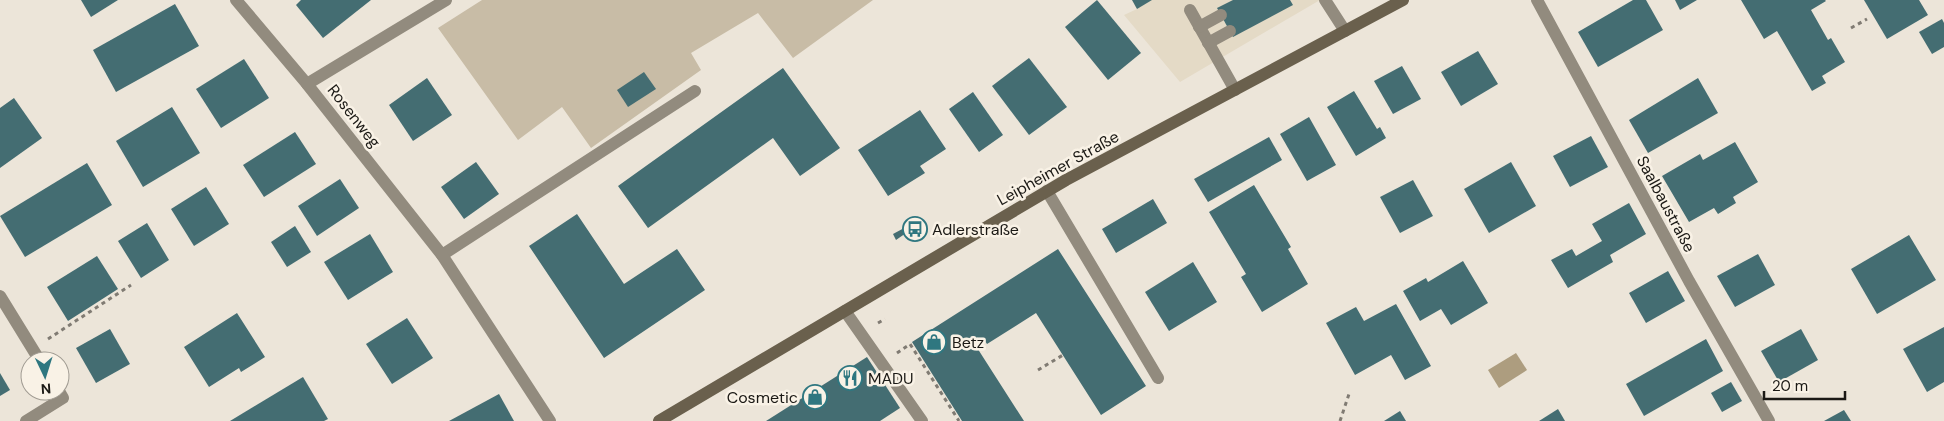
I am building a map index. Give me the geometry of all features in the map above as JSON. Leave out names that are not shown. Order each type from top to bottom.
[{"type":"main road","name":"Leipheimer Straße","points":[[659,421],[1048,191],[1403,0]]},
{"type":"street","name":"Rosenweg","points":[[236,0],[307,84],[442,255],[550,421]]},
{"type":"street","points":[[307,84],[446,0]]},
{"type":"street","points":[[1325,0],[1345,31]]},
{"type":"street","name":"Saalbaustraße","points":[[1537,0],[1689,281],[1769,421]]},
{"type":"street","points":[[1190,10],[1235,90]]},
{"type":"street","points":[[1199,27],[1221,15]]},
{"type":"street","points":[[1208,43],[1230,31]]},
{"type":"street","points":[[442,255],[695,90]]},
{"type":"street","points":[[1048,191],[1158,378]]},
{"type":"street","points":[[0,296],[32,349]]},
{"type":"street","points":[[845,310],[922,421]]},
{"type":"street","points":[[26,421],[58,401]]},
{"type":"path","points":[[1851,28],[1867,19]]},
{"type":"path","points":[[32,349],[131,284]]},
{"type":"path","points":[[882,362],[910,344],[959,421]]},
{"type":"path","points":[[1038,370],[1063,355]]},
{"type":"path","points":[[1340,421],[1349,394]]},
{"type":"shaded area","points":[[482,0],[873,0],[793,58],[758,13],[691,53],[701,70],[591,148],[562,107],[518,140],[438,28]]},
{"type":"shaded area","points":[[1132,0],[1320,0],[1180,82],[1124,15],[1137,9]]},
{"type":"shaded area","points":[[1516,353],[1527,370],[1499,388],[1488,370]]},
{"type":"building","points":[[81,0],[118,0],[91,17]]},
{"type":"building","points":[[301,0],[371,0],[323,38],[296,5]]},
{"type":"building","points":[[1097,0],[1141,53],[1108,80],[1065,27]]},
{"type":"building","points":[[1132,0],[1152,0],[1137,9]]},
{"type":"building","points":[[1233,0],[1290,0],[1293,5],[1233,37],[1217,8]]},
{"type":"building","points":[[1633,0],[1646,0],[1663,30],[1598,67],[1578,32]]},
{"type":"building","points":[[1675,0],[1697,0],[1680,10]]},
{"type":"building","points":[[1741,0],[1825,0],[1811,10],[1828,40],[1831,38],[1845,62],[1822,76],[1826,83],[1812,91],[1777,31],[1764,39]]},
{"type":"building","points":[[1864,0],[1919,0],[1928,15],[1887,39]]},
{"type":"building","points":[[175,4],[199,46],[116,92],[93,50]]},
{"type":"building","points":[[1942,19],[1944,23],[1944,47],[1932,54],[1919,32]]},
{"type":"building","points":[[1478,51],[1498,84],[1461,106],[1441,72]]},
{"type":"building","points":[[1029,58],[1067,107],[1029,135],[992,86]]},
{"type":"building","points":[[244,59],[269,98],[221,128],[196,89]]},
{"type":"building","points":[[1402,66],[1421,99],[1393,114],[1374,81]]},
{"type":"building","points":[[783,68],[840,148],[800,176],[773,138],[648,228],[618,186]]},
{"type":"building","points":[[644,72],[656,89],[628,107],[617,90]]},
{"type":"building","points":[[427,78],[452,115],[413,141],[389,105]]},
{"type":"building","points":[[1698,78],[1718,113],[1648,153],[1629,120]]},
{"type":"building","points":[[1354,91],[1377,129],[1380,127],[1386,138],[1356,156],[1327,107]]},
{"type":"building","points":[[973,92],[1003,135],[979,152],[949,109]]},
{"type":"building","points":[[14,98],[42,138],[0,168],[0,108]]},
{"type":"building","points":[[172,107],[200,153],[143,187],[116,141]]},
{"type":"building","points":[[920,110],[946,149],[920,166],[925,173],[888,196],[858,150]]},
{"type":"building","points":[[1309,117],[1336,165],[1307,181],[1280,134]]},
{"type":"building","points":[[295,132],[316,164],[264,197],[243,165]]},
{"type":"building","points":[[1591,136],[1608,167],[1570,187],[1553,156]]},
{"type":"building","points":[[1269,137],[1282,160],[1208,202],[1194,179]]},
{"type":"building","points":[[1735,142],[1758,182],[1733,197],[1736,203],[1718,214],[1714,208],[1689,222],[1662,176],[1700,154],[1703,160]]},
{"type":"building","points":[[476,162],[499,194],[464,219],[441,187]]},
{"type":"building","points":[[1511,162],[1536,206],[1489,233],[1464,189]]},
{"type":"building","points":[[87,163],[112,205],[25,257],[0,216]]},
{"type":"building","points":[[340,179],[359,208],[317,236],[298,206]]},
{"type":"building","points":[[1413,180],[1433,216],[1400,233],[1380,197]]},
{"type":"building","points":[[1254,185],[1291,247],[1288,249],[1308,284],[1262,312],[1241,277],[1246,274],[1209,212]]},
{"type":"building","points":[[206,187],[229,224],[194,246],[171,209]]},
{"type":"building","points":[[1153,199],[1167,223],[1116,253],[1102,229]]},
{"type":"building","points":[[1629,203],[1646,234],[1610,255],[1613,262],[1568,288],[1551,260],[1572,249],[1576,256],[1602,241],[1592,224]]},
{"type":"building","points":[[577,214],[624,284],[677,249],[705,290],[604,358],[529,246]]},
{"type":"building","points":[[147,223],[169,260],[141,278],[118,241]]},
{"type":"building","points":[[295,226],[311,252],[287,267],[271,242]]},
{"type":"building","points":[[906,227],[909,231],[896,240],[893,234]]},
{"type":"building","points":[[370,234],[393,272],[348,300],[324,262]]},
{"type":"building","points":[[1909,235],[1936,280],[1877,314],[1851,269]]},
{"type":"building","points":[[1058,249],[1146,386],[1101,415],[1036,313],[987,344],[983,338],[974,343],[1024,421],[962,421],[912,342]]},
{"type":"building","points":[[1758,254],[1775,285],[1735,307],[1717,276]]},
{"type":"building","points":[[97,256],[118,289],[68,321],[47,287]]},
{"type":"building","points":[[1463,261],[1488,303],[1451,325],[1441,309],[1420,321],[1403,291],[1426,278],[1428,282]]},
{"type":"building","points":[[1193,262],[1217,302],[1169,331],[1145,292]]},
{"type":"building","points":[[1668,271],[1685,301],[1646,323],[1629,293]]},
{"type":"building","points":[[1396,304],[1431,366],[1405,380],[1391,355],[1355,375],[1326,323],[1356,307],[1364,321]]},
{"type":"building","points":[[237,313],[265,357],[241,372],[239,368],[209,387],[184,347]]},
{"type":"building","points":[[407,318],[433,358],[392,384],[366,344]]},
{"type":"building","points":[[1944,327],[1944,382],[1927,392],[1903,349]]},
{"type":"building","points":[[110,329],[130,364],[96,383],[76,348]]},
{"type":"building","points":[[1801,329],[1818,360],[1779,382],[1761,351]]},
{"type":"building","points":[[1706,339],[1723,371],[1644,416],[1626,384]]},
{"type":"building","points":[[867,357],[900,408],[880,421],[766,421]]},
{"type":"building","points":[[0,373],[10,390],[0,396]]},
{"type":"building","points":[[303,377],[328,419],[324,421],[230,421]]},
{"type":"building","points":[[1731,382],[1742,401],[1722,412],[1711,393]]},
{"type":"building","points":[[499,394],[514,421],[449,421]]},
{"type":"building","points":[[1558,409],[1565,421],[1539,421]]},
{"type":"building","points":[[1844,410],[1851,421],[1824,421]]},
{"type":"building","points":[[1400,411],[1406,421],[1384,421]]},
{"type":"place","name":"Adlerstraße","points":[[915,229]]},
{"type":"place","name":"Betz","points":[[934,342]]},
{"type":"place","name":"MADU","points":[[850,378]]},
{"type":"place","name":"Cosmetic","points":[[815,397]]}]
